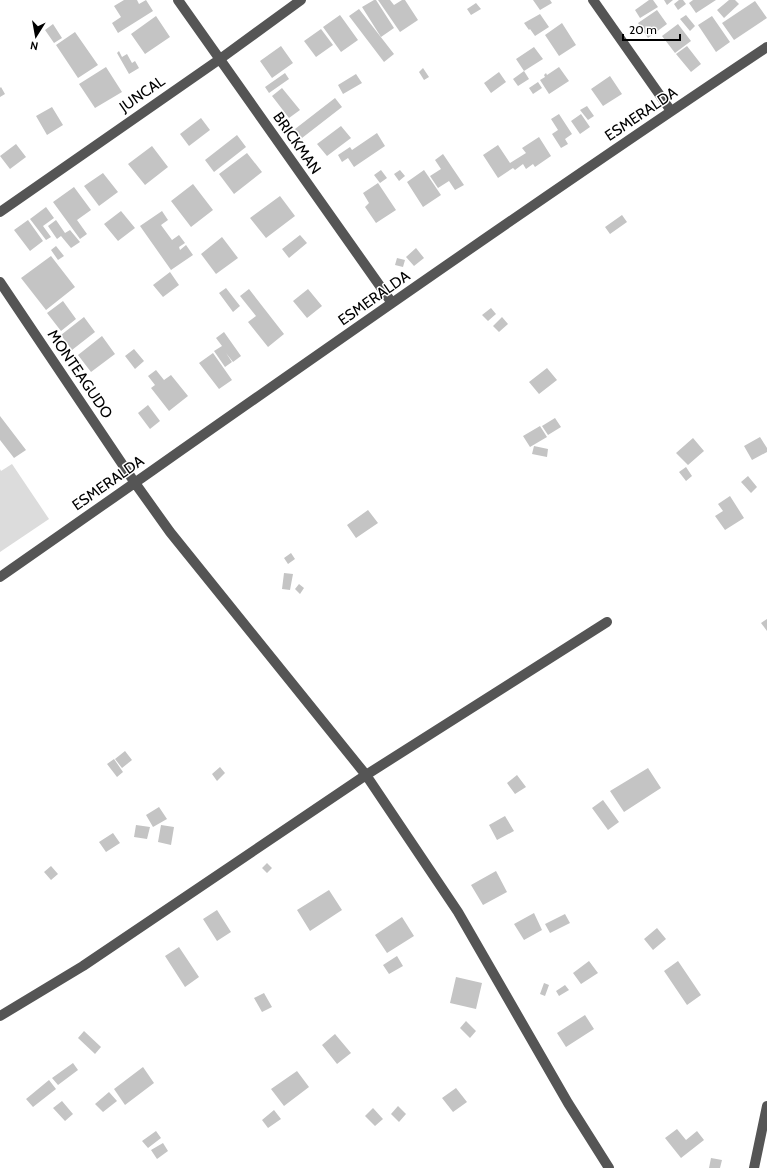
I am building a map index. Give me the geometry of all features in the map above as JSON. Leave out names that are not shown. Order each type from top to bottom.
[{"type":"street","name":"BRICKMAN","points":[[178,0],[392,303]]},
{"type":"street","name":"JUNCAL","points":[[0,212],[220,59],[301,0]]},
{"type":"street","points":[[593,0],[671,111]]},
{"type":"street","name":"ESMERALDA","points":[[0,576],[392,303],[671,111],[767,47]]},
{"type":"street","name":"MONTEAGUDO","points":[[0,282],[134,483],[170,532],[366,774],[458,912],[568,1103],[609,1168]]},
{"type":"street","points":[[0,1016],[83,966],[366,774],[607,622]]},
{"type":"street","points":[[754,1168],[767,1106]]},
{"type":"shaded area","points":[[12,464],[49,519],[0,552],[0,469],[1,471]]},
{"type":"building","points":[[124,0],[137,0],[139,4],[146,0],[153,11],[118,33],[112,23],[121,17],[114,6]]},
{"type":"building","points":[[376,0],[394,28],[381,37],[362,7]]},
{"type":"building","points":[[378,0],[390,0],[394,5],[402,0],[405,0],[418,20],[400,32]]},
{"type":"building","points":[[533,0],[550,0],[552,3],[540,10]]},
{"type":"building","points":[[649,0],[653,0],[658,7],[640,18],[635,10]]},
{"type":"building","points":[[664,0],[673,0],[667,5]]},
{"type":"building","points":[[679,0],[683,0],[686,4],[678,10],[674,4]]},
{"type":"building","points":[[693,0],[716,0],[696,13],[689,3]]},
{"type":"building","points":[[729,0],[735,0],[739,4],[724,18],[717,10]]},
{"type":"building","points":[[755,1],[767,18],[734,40],[722,23]]},
{"type":"building","points":[[476,3],[481,9],[471,15],[467,9]]},
{"type":"building","points":[[359,9],[394,54],[384,62],[349,16]]},
{"type":"building","points":[[657,10],[667,24],[648,38],[638,23]]},
{"type":"building","points":[[540,14],[549,27],[535,36],[524,23]]},
{"type":"building","points":[[340,15],[358,40],[341,52],[323,27]]},
{"type":"building","points":[[686,15],[695,26],[690,31],[680,19]]},
{"type":"building","points":[[156,16],[170,37],[145,54],[131,34]]},
{"type":"building","points":[[712,16],[730,42],[716,52],[698,25]]},
{"type":"building","points":[[562,23],[576,45],[559,56],[545,35]]},
{"type":"building","points":[[53,24],[62,38],[54,43],[45,30]]},
{"type":"building","points":[[678,24],[691,41],[675,53],[662,36]]},
{"type":"building","points":[[321,29],[333,45],[316,57],[304,41]]},
{"type":"building","points":[[75,32],[98,65],[78,78],[56,45]]},
{"type":"building","points":[[281,46],[293,63],[272,78],[260,61]]},
{"type":"building","points":[[687,46],[701,64],[691,72],[676,54]]},
{"type":"building","points":[[534,47],[543,59],[524,71],[516,59]]},
{"type":"building","points":[[119,51],[122,57],[127,54],[132,63],[135,61],[139,68],[129,74],[117,53]]},
{"type":"building","points":[[106,67],[122,92],[95,108],[79,84]]},
{"type":"building","points":[[559,67],[569,81],[549,94],[540,80],[545,77],[544,75],[546,73],[547,75]]},
{"type":"building","points":[[423,68],[429,77],[424,80],[419,72]]},
{"type":"building","points":[[524,71],[529,79],[518,86],[513,79]]},
{"type":"building","points":[[499,72],[506,82],[491,93],[484,83]]},
{"type":"building","points":[[285,73],[289,79],[269,93],[265,87]]},
{"type":"building","points":[[356,74],[362,83],[343,94],[338,85]]},
{"type":"building","points":[[610,76],[622,94],[603,106],[591,89]]},
{"type":"building","points":[[538,82],[542,88],[533,94],[529,88]]},
{"type":"building","points":[[1,87],[5,94],[0,97],[0,88]]},
{"type":"building","points":[[282,88],[300,110],[289,118],[272,96]]},
{"type":"building","points":[[335,98],[342,107],[302,138],[295,129]]},
{"type":"building","points":[[587,106],[594,116],[588,120],[580,110]]},
{"type":"building","points":[[52,107],[63,125],[47,135],[36,116]]},
{"type":"building","points":[[559,114],[572,134],[565,139],[568,144],[561,148],[552,134],[558,130],[551,119]]},
{"type":"building","points":[[581,114],[590,127],[580,134],[571,121]]},
{"type":"building","points":[[201,118],[210,130],[189,146],[180,134]]},
{"type":"building","points":[[341,126],[351,138],[327,156],[317,144]]},
{"type":"building","points":[[377,133],[385,146],[354,167],[348,158],[342,162],[338,155],[350,147],[352,150]]},
{"type":"building","points":[[237,135],[246,147],[214,172],[205,160]]},
{"type":"building","points":[[539,137],[551,156],[535,167],[533,164],[526,169],[523,164],[515,170],[513,168],[498,178],[483,155],[498,145],[510,163],[526,153],[522,148]]},
{"type":"building","points":[[16,144],[26,157],[10,169],[0,156]]},
{"type":"building","points":[[152,146],[168,167],[145,185],[128,164]]},
{"type":"building","points":[[247,153],[262,172],[234,194],[219,174]]},
{"type":"building","points":[[443,154],[464,185],[455,190],[449,181],[438,188],[430,176],[441,169],[435,160]]},
{"type":"building","points":[[381,170],[387,178],[380,183],[374,175]]},
{"type":"building","points":[[400,170],[405,176],[399,181],[394,174]]},
{"type":"building","points":[[424,170],[441,195],[423,207],[407,182]]},
{"type":"building","points":[[103,173],[118,192],[99,206],[84,186]]},
{"type":"building","points":[[378,183],[396,210],[376,223],[365,207],[369,203],[363,193]]},
{"type":"building","points":[[193,184],[213,210],[191,227],[171,201]]},
{"type":"building","points":[[74,187],[91,210],[77,220],[87,234],[80,239],[53,202]]},
{"type":"building","points":[[280,196],[295,216],[266,238],[250,218]]},
{"type":"building","points":[[46,207],[54,218],[43,226],[51,237],[46,240],[30,219]]},
{"type":"building","points":[[121,211],[135,228],[118,241],[104,224]]},
{"type":"building","points":[[162,211],[168,220],[161,225],[172,240],[179,235],[185,243],[179,247],[180,250],[186,245],[193,255],[171,270],[140,226]]},
{"type":"building","points":[[622,215],[627,222],[610,234],[605,227]]},
{"type":"building","points":[[28,220],[43,241],[30,251],[14,230]]},
{"type":"building","points":[[56,220],[65,233],[70,230],[80,242],[71,248],[61,236],[57,239],[48,226]]},
{"type":"building","points":[[300,235],[307,243],[289,258],[282,249]]},
{"type":"building","points":[[222,237],[238,258],[216,274],[201,254]]},
{"type":"building","points":[[56,246],[64,256],[58,260],[51,250]]},
{"type":"building","points":[[416,248],[424,258],[414,266],[406,257]]},
{"type":"building","points":[[51,256],[75,287],[46,310],[21,278]]},
{"type":"building","points":[[397,258],[405,260],[403,267],[395,265]]},
{"type":"building","points":[[170,272],[179,285],[163,297],[153,285]]},
{"type":"building","points":[[226,288],[240,306],[233,312],[219,293]]},
{"type":"building","points":[[249,289],[284,334],[268,347],[248,322],[256,316],[240,296]]},
{"type":"building","points":[[308,289],[322,306],[307,318],[293,301]]},
{"type":"building","points":[[63,301],[76,319],[61,331],[47,313]]},
{"type":"building","points":[[491,308],[496,314],[488,321],[482,315]]},
{"type":"building","points":[[84,317],[95,332],[72,350],[61,335]]},
{"type":"building","points":[[502,317],[508,324],[499,332],[493,326]]},
{"type":"building","points":[[224,332],[241,356],[233,362],[226,353],[232,362],[225,367],[214,351],[222,346],[216,338]]},
{"type":"building","points":[[102,336],[115,354],[91,372],[78,355]]},
{"type":"building","points":[[134,349],[144,361],[135,369],[125,356]]},
{"type":"building","points":[[213,353],[232,380],[219,389],[199,363]]},
{"type":"building","points":[[547,368],[557,380],[539,394],[529,382]]},
{"type":"building","points":[[156,370],[164,380],[171,375],[188,396],[169,411],[151,388],[155,385],[148,376]]},
{"type":"building","points":[[148,405],[160,421],[150,429],[138,413]]},
{"type":"building","points":[[0,416],[26,450],[14,458],[0,440]]},
{"type":"building","points":[[555,418],[561,427],[548,435],[542,426]]},
{"type":"building","points":[[540,426],[547,437],[530,447],[523,436]]},
{"type":"building","points":[[760,437],[767,448],[767,452],[752,460],[744,446]]},
{"type":"building","points":[[693,438],[704,451],[688,465],[676,453]]},
{"type":"building","points":[[534,446],[548,449],[547,457],[532,454]]},
{"type":"building","points":[[686,467],[692,476],[686,481],[679,472]]},
{"type":"building","points":[[748,476],[757,487],[751,493],[741,482]]},
{"type":"building","points":[[730,496],[744,518],[725,530],[715,516],[723,511],[718,504]]},
{"type":"building","points":[[368,510],[378,523],[356,538],[347,525]]},
{"type":"building","points":[[291,553],[295,559],[288,564],[284,558]]},
{"type":"building","points":[[284,573],[293,574],[290,590],[282,589]]},
{"type":"building","points":[[299,584],[304,588],[300,594],[295,589]]},
{"type":"building","points":[[767,619],[767,631],[761,623]]},
{"type":"building","points":[[125,751],[132,760],[122,768],[115,759]]},
{"type":"building","points":[[114,759],[123,772],[117,777],[107,764]]},
{"type":"building","points":[[220,767],[225,773],[217,781],[212,774]]},
{"type":"building","points":[[648,768],[661,788],[624,812],[610,791]]},
{"type":"building","points":[[517,775],[526,787],[515,794],[507,783]]},
{"type":"building","points":[[603,800],[619,822],[608,830],[592,808]]},
{"type":"building","points":[[159,807],[167,819],[153,827],[146,815]]},
{"type":"building","points":[[505,816],[514,831],[497,840],[489,825]]},
{"type":"building","points":[[136,825],[150,827],[147,839],[134,837]]},
{"type":"building","points":[[161,825],[174,827],[171,845],[158,842]]},
{"type":"building","points":[[113,833],[120,843],[106,852],[99,842]]},
{"type":"building","points":[[267,863],[272,868],[267,873],[262,868]]},
{"type":"building","points":[[51,866],[58,874],[51,880],[44,872]]},
{"type":"building","points":[[496,871],[507,892],[483,905],[471,885]]},
{"type":"building","points":[[329,890],[342,910],[310,931],[297,910]]},
{"type":"building","points":[[217,910],[231,932],[217,941],[203,919]]},
{"type":"building","points":[[534,913],[542,930],[524,940],[514,924]]},
{"type":"building","points":[[565,914],[570,923],[550,933],[545,924]]},
{"type":"building","points":[[402,917],[414,936],[387,953],[375,935]]},
{"type":"building","points":[[657,928],[666,939],[653,950],[644,939]]},
{"type":"building","points":[[179,947],[199,977],[185,987],[165,956]]},
{"type":"building","points":[[397,956],[403,966],[389,974],[383,965]]},
{"type":"building","points":[[589,961],[598,973],[581,984],[573,973]]},
{"type":"building","points":[[678,961],[701,995],[687,1005],[664,971]]},
{"type":"building","points":[[456,977],[482,983],[476,1009],[450,1003]]},
{"type":"building","points":[[544,983],[549,985],[545,996],[540,994]]},
{"type":"building","points":[[565,985],[569,990],[559,996],[556,991]]},
{"type":"building","points":[[264,993],[272,1007],[262,1012],[254,998]]},
{"type":"building","points":[[585,1015],[594,1029],[566,1047],[557,1033]]},
{"type":"building","points":[[466,1021],[476,1031],[470,1038],[460,1028]]},
{"type":"building","points":[[84,1031],[101,1047],[95,1054],[78,1038]]},
{"type":"building","points":[[335,1034],[351,1053],[337,1064],[322,1045]]},
{"type":"building","points":[[73,1063],[78,1070],[58,1085],[52,1078]]},
{"type":"building","points":[[143,1067],[154,1083],[125,1105],[114,1089]]},
{"type":"building","points":[[297,1071],[309,1087],[284,1106],[271,1089]]},
{"type":"building","points":[[49,1080],[56,1089],[33,1107],[26,1099]]},
{"type":"building","points":[[456,1088],[467,1102],[453,1112],[442,1098]]},
{"type":"building","points":[[109,1092],[117,1101],[103,1112],[95,1104]]},
{"type":"building","points":[[62,1101],[73,1114],[65,1121],[53,1108]]},
{"type":"building","points":[[398,1106],[406,1114],[399,1122],[391,1114]]},
{"type":"building","points":[[373,1108],[383,1119],[375,1126],[365,1116]]},
{"type":"building","points":[[274,1110],[281,1119],[268,1128],[262,1120]]},
{"type":"building","points":[[677,1129],[686,1140],[697,1131],[704,1140],[681,1158],[665,1138]]},
{"type":"building","points":[[156,1131],[161,1138],[148,1148],[142,1141]]},
{"type":"building","points":[[163,1143],[168,1151],[157,1159],[151,1150]]},
{"type":"building","points":[[711,1158],[722,1160],[720,1168],[709,1168]]}]
